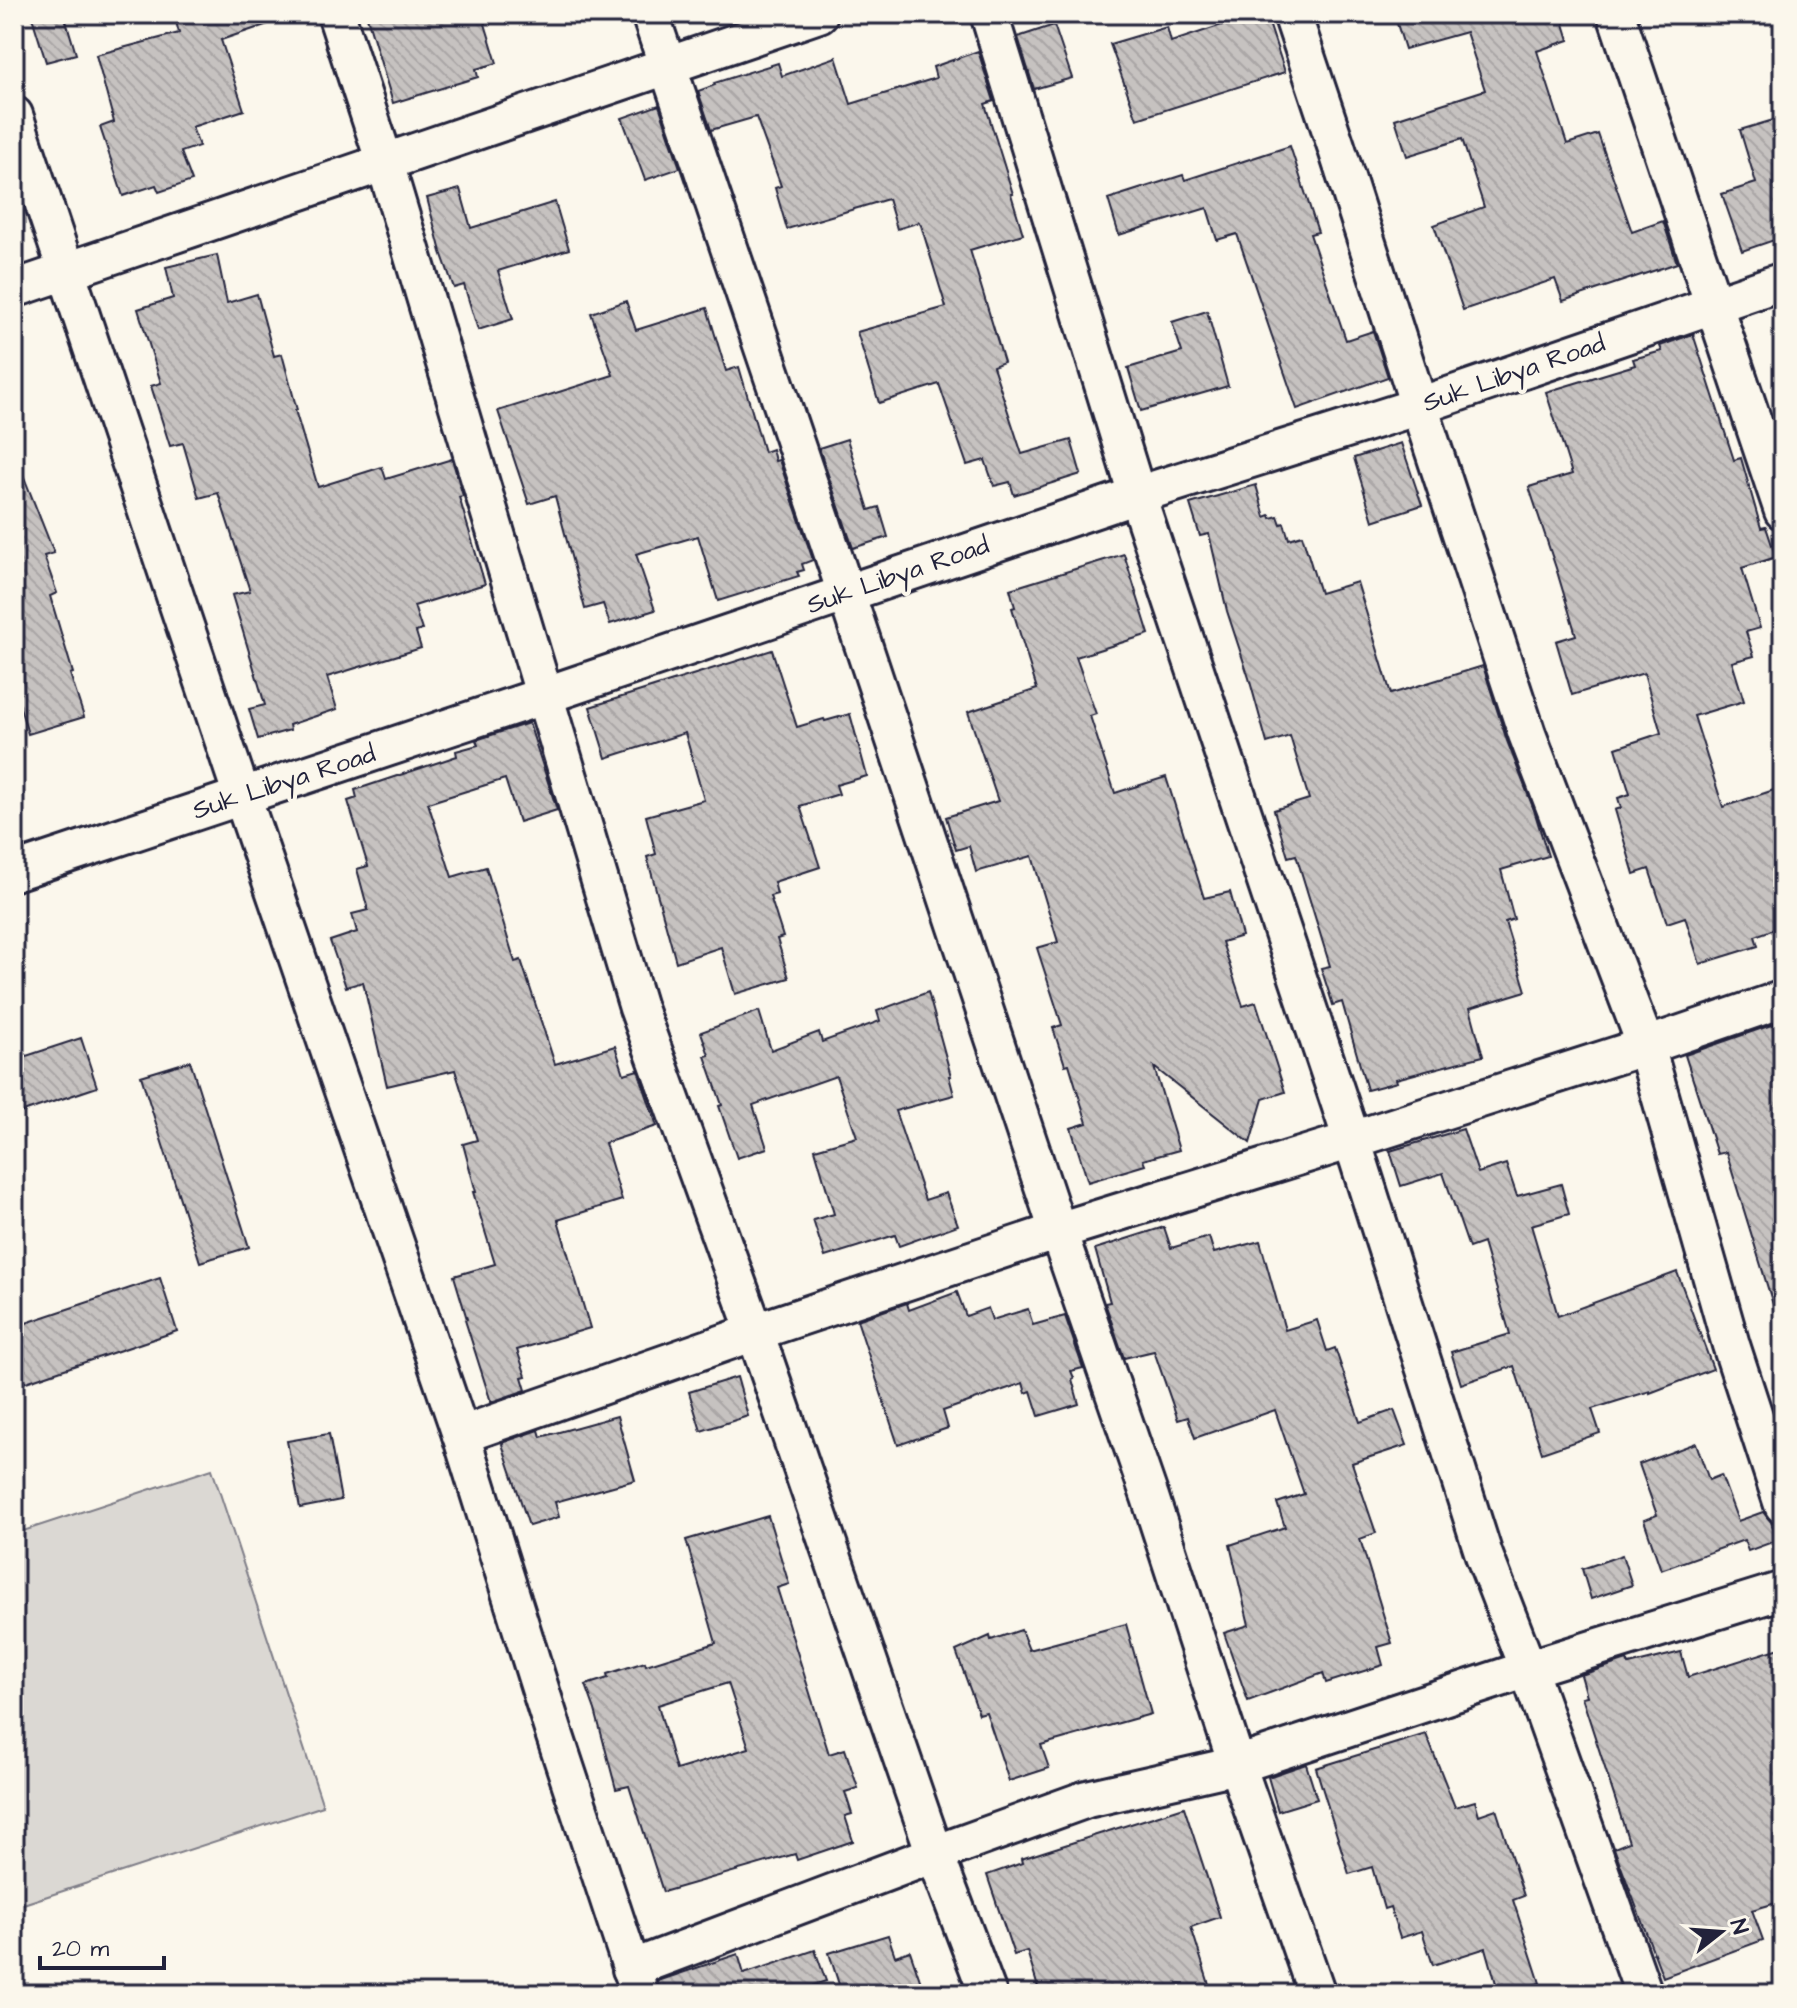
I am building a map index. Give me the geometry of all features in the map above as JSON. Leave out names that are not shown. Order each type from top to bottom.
[{"type":"street","points":[[336,14],[385,163],[638,1008],[755,1332],[935,1854],[988,1994]]},
{"type":"street","points":[[650,14],[1150,1497],[1237,1765],[1317,1994]]},
{"type":"street","points":[[14,289],[819,14]]},
{"type":"street","points":[[989,14],[1137,495],[1352,1140],[1484,1555],[1644,1994]]},
{"type":"street","points":[[1292,14],[1527,734],[1646,1046],[1731,1345],[1783,1505]]},
{"type":"street","points":[[1616,14],[1783,511]]},
{"type":"street","points":[[14,115],[242,796],[461,1435],[635,1981],[935,1854],[1087,1799],[1237,1765],[1528,1669],[1783,1590]]},
{"type":"street","name":"Suk Libya Road","points":[[14,872],[1137,495],[1419,406],[1783,281]]},
{"type":"street","points":[[461,1435],[755,1332],[1058,1231],[1646,1046],[1783,999]]},
{"type":"shaded area","points":[[212,1469],[323,1806],[14,1907],[14,1534]]},
{"type":"building","points":[[31,14],[64,14],[76,54],[46,62]]},
{"type":"building","points":[[174,14],[279,14],[280,20],[221,40],[244,110],[192,127],[199,146],[181,152],[192,181],[159,192],[156,185],[123,196],[100,127],[114,122],[96,55],[179,33]]},
{"type":"building","points":[[366,14],[482,14],[497,63],[476,69],[478,77],[393,103]]},
{"type":"building","points":[[1255,14],[1266,14],[1285,72],[1137,119],[1110,44],[1167,27],[1171,42]]},
{"type":"building","points":[[1394,14],[1561,14],[1569,40],[1537,51],[1567,144],[1598,134],[1632,232],[1663,221],[1677,263],[1563,301],[1555,279],[1463,310],[1434,225],[1484,207],[1462,139],[1407,156],[1395,119],[1485,90],[1466,32],[1405,49]]},
{"type":"building","points":[[1054,25],[1072,78],[1034,89],[1018,37]]},
{"type":"building","points":[[978,51],[994,101],[985,104],[1023,234],[970,250],[1004,362],[993,366],[1022,454],[1071,440],[1081,474],[1014,495],[1010,482],[994,486],[985,460],[967,465],[939,384],[879,403],[857,332],[946,307],[920,222],[897,229],[888,199],[787,229],[775,188],[781,186],[756,117],[711,130],[698,91],[778,63],[782,76],[836,57],[851,104],[936,78],[933,67]]},
{"type":"building","points":[[659,105],[680,168],[645,180],[622,118]]},
{"type":"building","points":[[1783,117],[1783,243],[1775,244],[1774,240],[1742,251],[1722,194],[1756,183],[1740,130]]},
{"type":"building","points":[[1290,146],[1318,232],[1310,234],[1346,340],[1373,331],[1388,377],[1297,409],[1237,234],[1217,240],[1207,208],[1119,235],[1108,199],[1183,175],[1185,180]]},
{"type":"building","points":[[460,189],[471,228],[555,202],[569,249],[498,271],[513,319],[478,330],[464,285],[454,288],[427,198]]},
{"type":"building","points":[[217,255],[227,303],[257,294],[274,356],[282,354],[318,487],[382,467],[386,479],[452,459],[463,496],[459,497],[485,584],[414,606],[422,630],[416,632],[421,648],[327,677],[337,709],[289,725],[290,730],[258,739],[249,709],[265,705],[232,595],[250,591],[218,493],[199,498],[183,443],[170,446],[151,386],[161,383],[138,309],[173,298],[166,267]]},
{"type":"building","points":[[626,301],[636,330],[707,308],[726,371],[739,367],[764,452],[772,449],[775,461],[779,460],[813,560],[802,564],[804,570],[797,572],[799,576],[718,601],[698,536],[636,554],[655,610],[610,624],[603,604],[585,609],[555,496],[529,504],[498,411],[613,375],[591,313]]},
{"type":"building","points":[[1207,311],[1228,386],[1141,411],[1128,368],[1182,352],[1172,322]]},
{"type":"building","points":[[1693,334],[1734,460],[1741,458],[1761,528],[1766,527],[1776,557],[1742,568],[1760,628],[1746,632],[1754,656],[1732,662],[1744,701],[1694,716],[1723,807],[1783,787],[1783,926],[1755,936],[1758,946],[1700,964],[1685,917],[1667,923],[1649,869],[1634,874],[1615,810],[1621,808],[1618,798],[1630,794],[1616,748],[1661,733],[1644,673],[1572,695],[1556,641],[1576,635],[1529,487],[1572,474],[1546,392],[1635,365],[1633,359],[1662,351],[1660,346]]},
{"type":"building","points":[[847,439],[869,510],[879,507],[888,537],[853,548],[819,448]]},
{"type":"building","points":[[1401,443],[1422,505],[1373,521],[1354,458]]},
{"type":"building","points":[[16,457],[54,553],[44,556],[57,593],[50,596],[84,717],[28,734],[14,687]]},
{"type":"building","points":[[1256,485],[1265,517],[1278,516],[1289,539],[1302,535],[1320,593],[1357,582],[1391,694],[1483,666],[1548,856],[1501,870],[1514,919],[1505,922],[1526,991],[1470,1008],[1483,1056],[1367,1090],[1342,1002],[1333,1005],[1321,968],[1330,966],[1296,855],[1288,857],[1274,810],[1309,799],[1290,736],[1267,743],[1227,611],[1209,534],[1200,536],[1190,504]]},
{"type":"building","points":[[1124,554],[1149,634],[1076,657],[1096,714],[1090,716],[1115,793],[1166,777],[1204,898],[1230,892],[1242,936],[1222,942],[1243,1006],[1256,1002],[1285,1092],[1263,1099],[1250,1143],[1154,1067],[1179,1150],[1143,1160],[1145,1165],[1088,1182],[1071,1128],[1087,1123],[1069,1064],[1065,1065],[1053,1028],[1062,1025],[1037,948],[1058,942],[1032,856],[976,872],[969,846],[956,850],[946,817],[998,801],[968,712],[1037,689],[1012,608],[1015,607],[1010,589]]},
{"type":"building","points":[[772,650],[797,727],[850,714],[867,776],[836,785],[839,794],[800,806],[820,867],[774,882],[777,894],[770,896],[783,937],[777,939],[789,978],[735,994],[721,947],[676,962],[647,857],[656,854],[646,816],[704,800],[685,733],[606,758],[590,707]]},
{"type":"building","points":[[529,723],[557,810],[519,822],[505,779],[428,803],[452,877],[486,867],[515,962],[521,960],[555,1064],[615,1046],[624,1074],[638,1070],[657,1126],[605,1143],[622,1200],[558,1220],[590,1328],[517,1350],[526,1376],[522,1377],[526,1390],[491,1402],[454,1276],[495,1264],[473,1192],[476,1192],[463,1144],[477,1140],[455,1070],[387,1086],[363,982],[346,987],[330,941],[357,932],[352,914],[368,910],[357,869],[368,866],[348,801],[357,798],[355,790],[457,756],[456,751],[478,745],[476,740]]},
{"type":"building","points":[[928,992],[954,1095],[895,1111],[925,1200],[946,1193],[958,1225],[899,1246],[895,1235],[825,1257],[813,1220],[834,1214],[815,1149],[857,1137],[836,1076],[753,1105],[767,1148],[737,1158],[719,1106],[722,1105],[705,1056],[709,1055],[701,1032],[759,1011],[771,1050],[819,1032],[822,1042],[880,1021],[877,1011]]},
{"type":"building","points":[[1783,1021],[1783,1310],[1775,1311],[1726,1152],[1717,1154],[1685,1055]]},
{"type":"building","points":[[81,1038],[97,1087],[14,1115],[14,1060]]},
{"type":"building","points":[[190,1061],[249,1247],[200,1262],[141,1076]]},
{"type":"building","points":[[1463,1129],[1478,1173],[1506,1164],[1517,1196],[1561,1184],[1569,1214],[1531,1225],[1558,1316],[1677,1272],[1713,1369],[1650,1393],[1592,1409],[1600,1433],[1542,1453],[1514,1366],[1461,1384],[1451,1352],[1510,1334],[1483,1243],[1469,1248],[1443,1173],[1401,1186],[1390,1151]]},
{"type":"building","points":[[1164,1227],[1171,1248],[1209,1237],[1214,1253],[1260,1241],[1285,1330],[1317,1320],[1327,1351],[1335,1348],[1360,1422],[1394,1410],[1407,1445],[1352,1463],[1376,1533],[1360,1539],[1392,1643],[1378,1647],[1383,1665],[1326,1683],[1323,1673],[1248,1701],[1224,1633],[1249,1625],[1230,1545],[1285,1527],[1277,1503],[1304,1494],[1275,1410],[1195,1438],[1188,1417],[1178,1420],[1154,1351],[1124,1358],[1105,1303],[1110,1302],[1095,1249]]},
{"type":"building","points":[[160,1278],[177,1331],[14,1386],[14,1327]]},
{"type":"building","points":[[957,1292],[966,1316],[988,1308],[992,1320],[1028,1309],[1033,1325],[1065,1316],[1083,1368],[1071,1371],[1079,1404],[1039,1416],[1031,1391],[1026,1393],[1023,1383],[943,1411],[948,1428],[898,1445],[857,1320],[907,1303],[909,1310]]},
{"type":"building","points":[[737,1377],[748,1416],[701,1431],[689,1392]]},
{"type":"building","points":[[617,1416],[635,1480],[555,1502],[559,1517],[529,1526],[502,1444],[539,1430],[541,1437]]},
{"type":"building","points":[[329,1434],[341,1500],[300,1508],[287,1441]]},
{"type":"building","points":[[1696,1443],[1709,1480],[1721,1475],[1738,1521],[1763,1512],[1778,1540],[1748,1551],[1744,1540],[1661,1570],[1644,1520],[1657,1515],[1639,1464]]},
{"type":"building","points":[[768,1516],[789,1584],[777,1588],[829,1754],[845,1749],[858,1788],[845,1792],[852,1814],[845,1816],[853,1841],[797,1860],[795,1854],[663,1892],[629,1786],[616,1789],[586,1685],[608,1678],[607,1674],[716,1643],[686,1540]],"holes":[[[728,1683],[749,1748],[676,1770],[658,1705]]]},
{"type":"building","points":[[1622,1555],[1632,1585],[1591,1599],[1582,1569]]},
{"type":"building","points":[[1126,1624],[1151,1714],[1041,1745],[1049,1768],[1009,1781],[986,1712],[979,1714],[956,1651],[990,1636],[991,1640],[1021,1630],[1029,1650]]},
{"type":"building","points":[[1783,1647],[1783,1901],[1752,1910],[1763,1940],[1663,1977],[1614,1848],[1629,1842],[1582,1697],[1587,1696],[1581,1675],[1627,1660],[1629,1665],[1681,1652],[1688,1677]]},
{"type":"building","points":[[1426,1734],[1455,1807],[1475,1801],[1479,1815],[1496,1809],[1524,1896],[1513,1900],[1540,1983],[1499,1994],[1486,1948],[1433,1965],[1422,1931],[1400,1938],[1390,1907],[1384,1909],[1372,1867],[1349,1874],[1316,1768]]},
{"type":"building","points":[[1306,1764],[1317,1799],[1278,1811],[1268,1777]]},
{"type":"building","points":[[1184,1807],[1220,1917],[1191,1927],[1212,1994],[1040,1994],[1027,1951],[1014,1955],[987,1875],[1022,1863],[1021,1859]]},
{"type":"building","points":[[888,1935],[895,1956],[910,1951],[922,1986],[898,1994],[842,1994],[829,1953]]},
{"type":"building","points":[[815,1950],[826,1981],[786,1994],[660,1994],[658,1981],[738,1954],[744,1974]]}]
